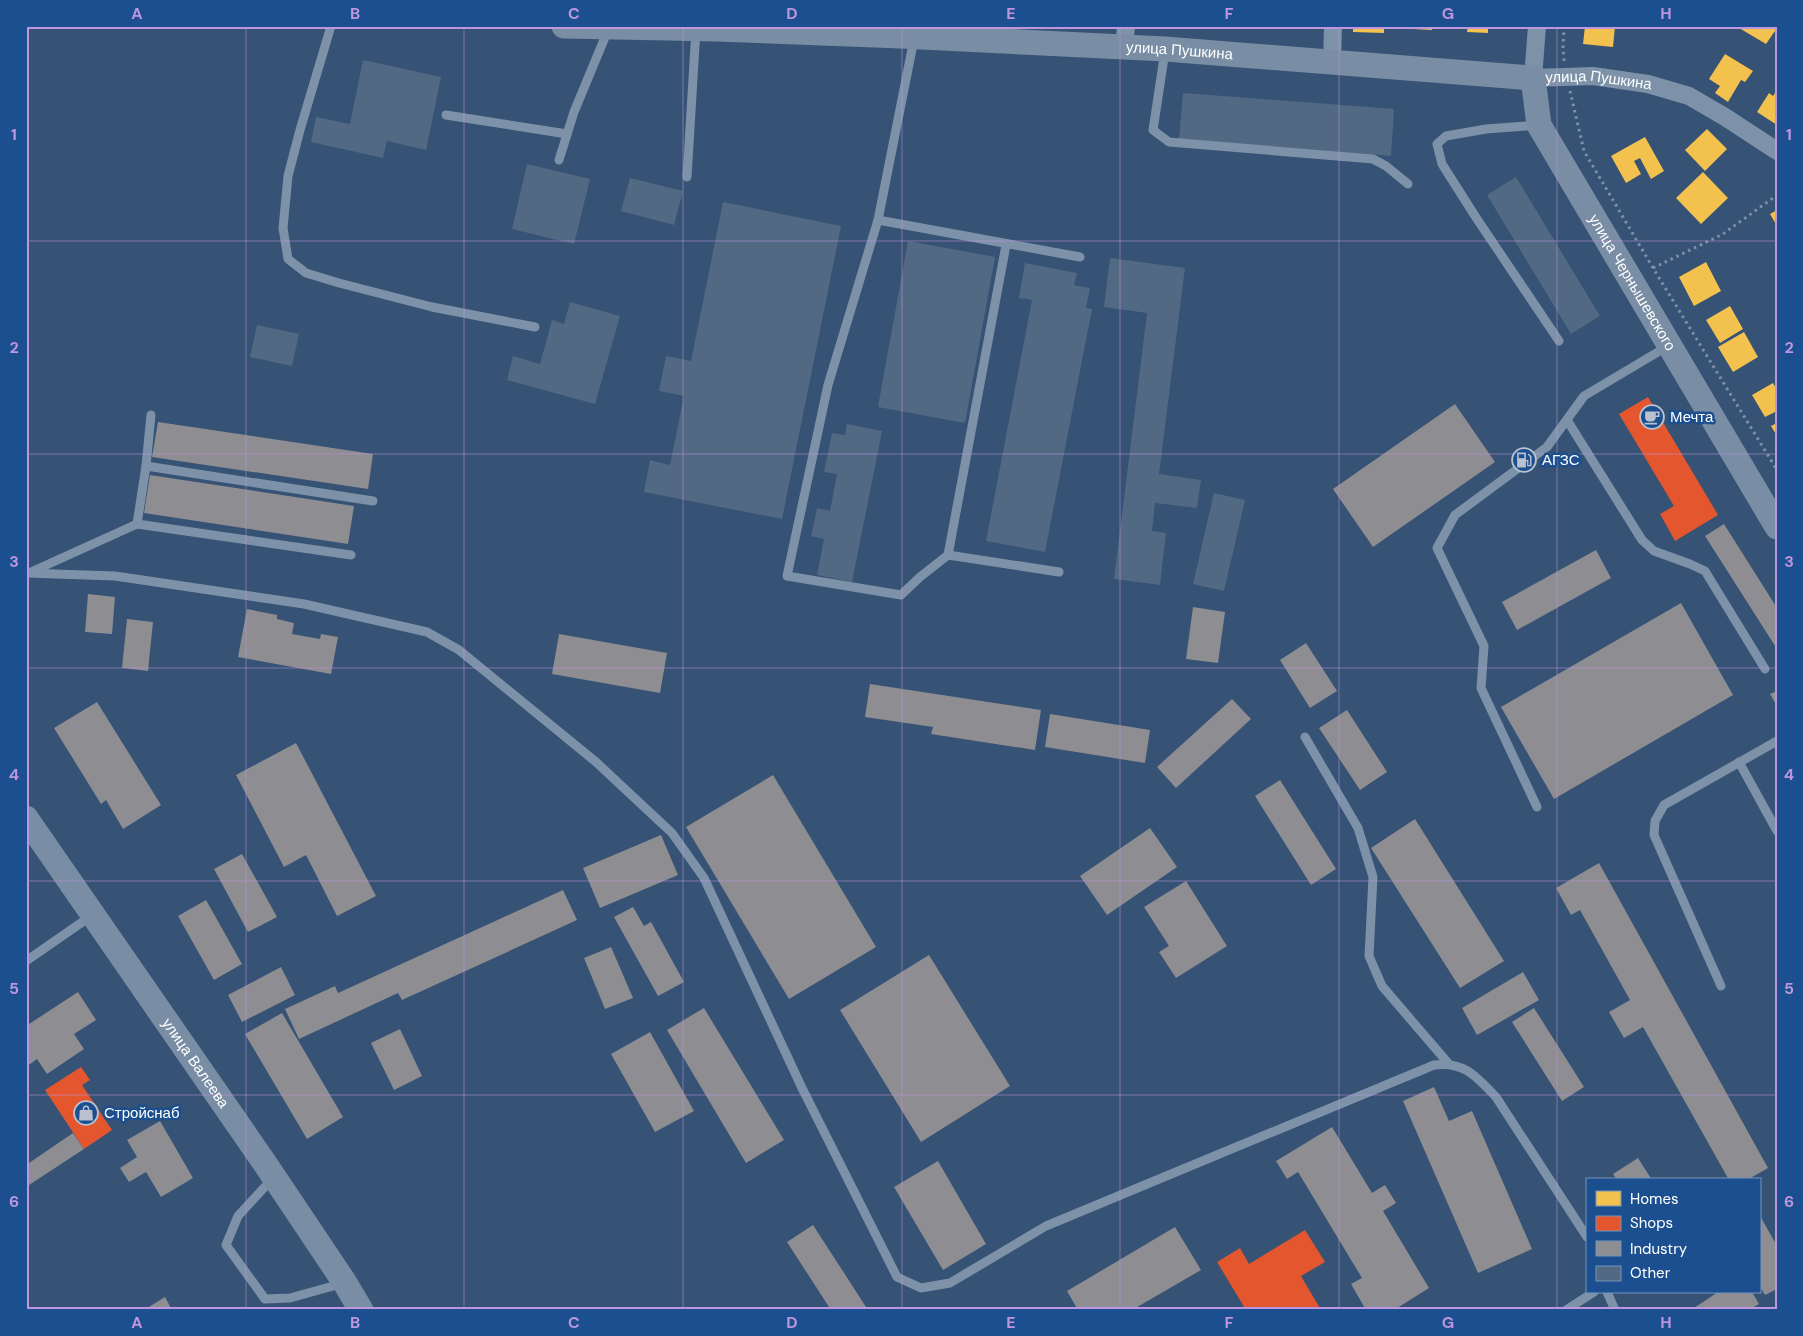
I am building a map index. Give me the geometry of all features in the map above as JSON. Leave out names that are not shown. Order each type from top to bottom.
[{"type":"street","name":"улица Пушкина","points":[[564,26],[1125,37],[1165,49],[1332,63],[1534,78],[1593,76],[1648,84],[1689,96],[1777,151]]},
{"type":"street","points":[[1332,63],[1334,26]]},
{"type":"street","name":"улица Чернышевского","points":[[1537,26],[1534,78],[1539,125],[1777,527]]},
{"type":"street","name":"улица Валеева","points":[[26,818],[274,1177],[361,1310]]},
{"type":"lane","points":[[331,26],[288,176],[283,228],[288,259],[306,273],[339,283],[432,307],[535,327]]},
{"type":"lane","points":[[559,160],[567,134],[609,27]]},
{"type":"lane","points":[[687,177],[710,28]]},
{"type":"lane","points":[[906,33],[878,220],[828,385],[787,576],[901,596],[920,577],[948,555],[1006,245]]},
{"type":"lane","points":[[1165,49],[1154,130],[1169,142],[1373,159],[1386,166],[1408,184]]},
{"type":"lane","points":[[446,115],[567,134]]},
{"type":"lane","points":[[1539,125],[1486,129],[1446,136],[1437,144],[1442,164],[1559,341]]},
{"type":"lane","points":[[878,220],[1006,245],[1080,257]]},
{"type":"lane","points":[[1537,807],[1482,688],[1484,646],[1437,548],[1455,515],[1547,447],[1584,396],[1670,346]]},
{"type":"lane","points":[[137,524],[146,466],[151,415]]},
{"type":"lane","points":[[1567,420],[1642,540],[1654,552],[1705,571],[1765,669]]},
{"type":"lane","points":[[146,466],[372,501]]},
{"type":"lane","points":[[28,573],[137,524],[351,555]]},
{"type":"lane","points":[[948,555],[1059,572]]},
{"type":"lane","points":[[28,573],[114,576],[304,604],[426,632],[459,650],[596,762],[672,833],[704,878],[802,1088],[897,1277],[921,1288],[950,1283],[1046,1226],[1434,1065],[1448,1063],[1461,1067],[1478,1078],[1496,1097],[1586,1235]]},
{"type":"lane","points":[[1305,737],[1358,828],[1373,877],[1369,956],[1382,986],[1448,1063]]},
{"type":"lane","points":[[1721,986],[1654,835],[1656,821],[1664,805],[1777,741]]},
{"type":"lane","points":[[1739,762],[1777,831]]},
{"type":"lane","points":[[26,962],[93,915]]},
{"type":"lane","points":[[274,1177],[238,1216],[226,1245],[265,1299],[290,1298],[345,1283]]},
{"type":"lane","points":[[1566,1310],[1591,1294]]},
{"type":"lane","points":[[1608,1294],[1615,1310]]},
{"type":"path","points":[[1564,26],[1563,48],[1566,77],[1584,151],[1653,268],[1777,470]]},
{"type":"path","points":[[1653,268],[1723,234],[1777,195]]},
{"type":"building: Homes","points":[[1353,26],[1384,26],[1384,33],[1353,32]]},
{"type":"building: Homes","points":[[1413,26],[1432,26],[1432,30],[1413,29]]},
{"type":"building: Homes","points":[[1468,26],[1488,26],[1488,33],[1467,32]]},
{"type":"building: Homes","points":[[1585,26],[1615,26],[1613,47],[1583,44]]},
{"type":"building: Homes","points":[[1740,26],[1777,26],[1777,28],[1766,44],[1739,28]]},
{"type":"building: Homes","points":[[1725,54],[1753,71],[1745,82],[1741,80],[1728,102],[1715,93],[1720,86],[1709,79]]},
{"type":"building: Homes","points":[[1777,90],[1777,125],[1757,112],[1769,93],[1773,96]]},
{"type":"building: Homes","points":[[1707,129],[1727,149],[1705,171],[1685,150]]},
{"type":"building: Homes","points":[[1645,137],[1664,171],[1651,179],[1640,158],[1634,161],[1641,174],[1626,183],[1611,156]]},
{"type":"building: Homes","points":[[1703,172],[1728,198],[1701,224],[1676,198]]},
{"type":"building: Homes","points":[[1777,210],[1777,226],[1770,214]]},
{"type":"building: Homes","points":[[1706,262],[1721,291],[1694,306],[1679,277]]},
{"type":"building: Homes","points":[[1730,306],[1743,329],[1720,343],[1706,320]]},
{"type":"building: Homes","points":[[1744,332],[1758,357],[1733,372],[1718,347]]},
{"type":"building: Homes","points":[[1773,383],[1777,390],[1777,411],[1765,417],[1752,395]]},
{"type":"building: Homes","points":[[1777,423],[1777,436],[1771,426]]},
{"type":"building: Shops","points":[[1648,397],[1718,515],[1675,541],[1660,514],[1674,506],[1619,414]]},
{"type":"building: Shops","points":[[81,1067],[90,1080],[82,1085],[112,1130],[84,1149],[45,1090]]},
{"type":"building: Shops","points":[[1305,1230],[1325,1262],[1301,1276],[1321,1310],[1246,1310],[1217,1262],[1240,1248],[1249,1264]]},
{"type":"building: Industry","points":[[1455,404],[1495,462],[1373,547],[1333,489]]},
{"type":"building: Industry","points":[[158,422],[373,454],[368,489],[152,457]]},
{"type":"building: Industry","points":[[150,475],[354,506],[348,544],[144,513]]},
{"type":"building: Industry","points":[[1724,524],[1777,608],[1777,649],[1705,536]]},
{"type":"building: Industry","points":[[1596,550],[1611,578],[1517,630],[1502,602]]},
{"type":"building: Industry","points":[[88,594],[115,597],[112,634],[85,632]]},
{"type":"building: Industry","points":[[1681,603],[1733,695],[1554,799],[1501,707]]},
{"type":"building: Industry","points":[[1193,607],[1225,612],[1218,663],[1186,659]]},
{"type":"building: Industry","points":[[247,609],[277,615],[277,619],[294,623],[292,634],[320,639],[321,634],[338,637],[331,674],[238,657]]},
{"type":"building: Industry","points":[[127,619],[153,622],[148,671],[122,668]]},
{"type":"building: Industry","points":[[559,634],[667,653],[660,693],[552,674]]},
{"type":"building: Industry","points":[[1306,643],[1337,691],[1310,708],[1280,660]]},
{"type":"building: Industry","points":[[870,684],[1041,710],[1035,750],[931,734],[933,727],[865,717]]},
{"type":"building: Industry","points":[[1777,691],[1777,706],[1770,694]]},
{"type":"building: Industry","points":[[1232,699],[1251,719],[1176,788],[1157,767]]},
{"type":"building: Industry","points":[[97,702],[161,805],[123,829],[106,800],[101,804],[54,728]]},
{"type":"building: Industry","points":[[1347,710],[1387,772],[1360,790],[1319,728]]},
{"type":"building: Industry","points":[[1050,714],[1150,730],[1145,763],[1045,747]]},
{"type":"building: Industry","points":[[296,743],[376,896],[337,916],[306,855],[284,867],[236,775]]},
{"type":"building: Industry","points":[[773,775],[876,947],[789,999],[686,827]]},
{"type":"building: Industry","points":[[1280,780],[1336,869],[1311,885],[1255,796]]},
{"type":"building: Industry","points":[[1415,819],[1504,961],[1460,988],[1371,848]]},
{"type":"building: Industry","points":[[1150,828],[1177,867],[1107,915],[1080,876]]},
{"type":"building: Industry","points":[[661,835],[678,875],[600,908],[583,868]]},
{"type":"building: Industry","points":[[242,854],[277,917],[248,932],[214,869]]},
{"type":"building: Industry","points":[[1599,863],[1768,1168],[1750,1178],[1728,1178],[1643,1027],[1624,1038],[1609,1012],[1630,1000],[1580,910],[1571,915],[1556,888]]},
{"type":"building: Industry","points":[[1186,881],[1227,946],[1176,978],[1159,952],[1169,946],[1144,907]]},
{"type":"building: Industry","points":[[563,890],[577,920],[402,1000],[398,993],[299,1039],[285,1009],[335,986],[338,993]]},
{"type":"building: Industry","points":[[206,900],[242,964],[214,980],[178,916]]},
{"type":"building: Industry","points":[[633,907],[644,926],[651,922],[684,982],[658,996],[614,917]]},
{"type":"building: Industry","points":[[611,947],[633,998],[605,1009],[584,958]]},
{"type":"building: Industry","points":[[929,955],[1010,1086],[921,1142],[840,1010]]},
{"type":"building: Industry","points":[[281,967],[295,995],[242,1022],[228,995]]},
{"type":"building: Industry","points":[[1523,972],[1539,1000],[1477,1035],[1462,1008]]},
{"type":"building: Industry","points":[[78,992],[96,1020],[74,1034],[84,1049],[47,1074],[37,1059],[26,1067],[26,1026]]},
{"type":"building: Industry","points":[[704,1008],[784,1140],[746,1163],[667,1030]]},
{"type":"building: Industry","points":[[1534,1008],[1584,1087],[1562,1101],[1512,1022]]},
{"type":"building: Industry","points":[[282,1013],[343,1117],[307,1139],[245,1034]]},
{"type":"building: Industry","points":[[400,1029],[422,1076],[394,1090],[371,1043]]},
{"type":"building: Industry","points":[[650,1032],[694,1111],[655,1132],[611,1054]]},
{"type":"building: Industry","points":[[1434,1087],[1449,1121],[1472,1111],[1532,1249],[1478,1273],[1403,1101]]},
{"type":"building: Industry","points":[[160,1121],[193,1178],[161,1197],[146,1172],[129,1182],[120,1168],[137,1157],[127,1140]]},
{"type":"building: Industry","points":[[1332,1127],[1372,1193],[1385,1185],[1396,1203],[1383,1211],[1429,1288],[1394,1310],[1366,1310],[1351,1284],[1362,1278],[1298,1172],[1287,1179],[1276,1161]]},
{"type":"building: Industry","points":[[73,1133],[84,1149],[26,1187],[26,1165]]},
{"type":"building: Industry","points":[[1638,1158],[1651,1178],[1616,1178],[1613,1174]]},
{"type":"building: Industry","points":[[938,1161],[986,1244],[943,1270],[894,1187]]},
{"type":"building: Industry","points":[[1760,1216],[1777,1246],[1777,1289],[1765,1295],[1760,1287]]},
{"type":"building: Industry","points":[[813,1225],[868,1310],[831,1310],[787,1242]]},
{"type":"building: Industry","points":[[1175,1227],[1201,1270],[1132,1310],[1078,1310],[1067,1291]]},
{"type":"building: Industry","points":[[1715,1294],[1753,1294],[1759,1304],[1749,1310],[1691,1310]]},
{"type":"building: Industry","points":[[165,1297],[172,1310],[144,1310]]},
{"type":"building: Other","points":[[363,60],[441,77],[426,150],[387,141],[383,158],[311,142],[316,117],[350,124]]},
{"type":"building: Other","points":[[1183,93],[1394,109],[1391,156],[1179,139]]},
{"type":"building: Other","points":[[527,164],[590,179],[574,244],[512,229]]},
{"type":"building: Other","points":[[1516,177],[1600,316],[1571,334],[1487,195]]},
{"type":"building: Other","points":[[630,178],[683,191],[674,225],[621,211]]},
{"type":"building: Other","points":[[723,202],[841,226],[782,519],[644,492],[650,460],[670,465],[684,396],[659,391],[666,356],[691,361]]},
{"type":"building: Other","points":[[908,241],[995,257],[965,423],[878,407]]},
{"type":"building: Other","points":[[1110,258],[1185,268],[1159,474],[1201,480],[1197,508],[1155,503],[1152,531],[1166,533],[1160,585],[1114,579],[1147,313],[1104,307]]},
{"type":"building: Other","points":[[1025,263],[1077,273],[1074,285],[1090,288],[1086,308],[1092,309],[1045,552],[986,541],[1032,300],[1019,298]]},
{"type":"building: Other","points":[[570,302],[620,316],[595,404],[507,380],[513,356],[540,364],[552,320],[564,324]]},
{"type":"building: Other","points":[[257,325],[299,334],[292,366],[250,357]]},
{"type":"building: Other","points":[[847,424],[882,431],[852,582],[817,575],[824,539],[811,536],[817,508],[830,511],[837,474],[824,472],[832,433],[845,435]]},
{"type":"building: Other","points":[[1214,493],[1245,500],[1224,591],[1193,584]]},
{"type":"place","name":"Мечта","points":[[1652,417]]},
{"type":"place","name":"АГЗС","points":[[1524,460]]},
{"type":"place","name":"Стройснаб","points":[[86,1113]]}]
